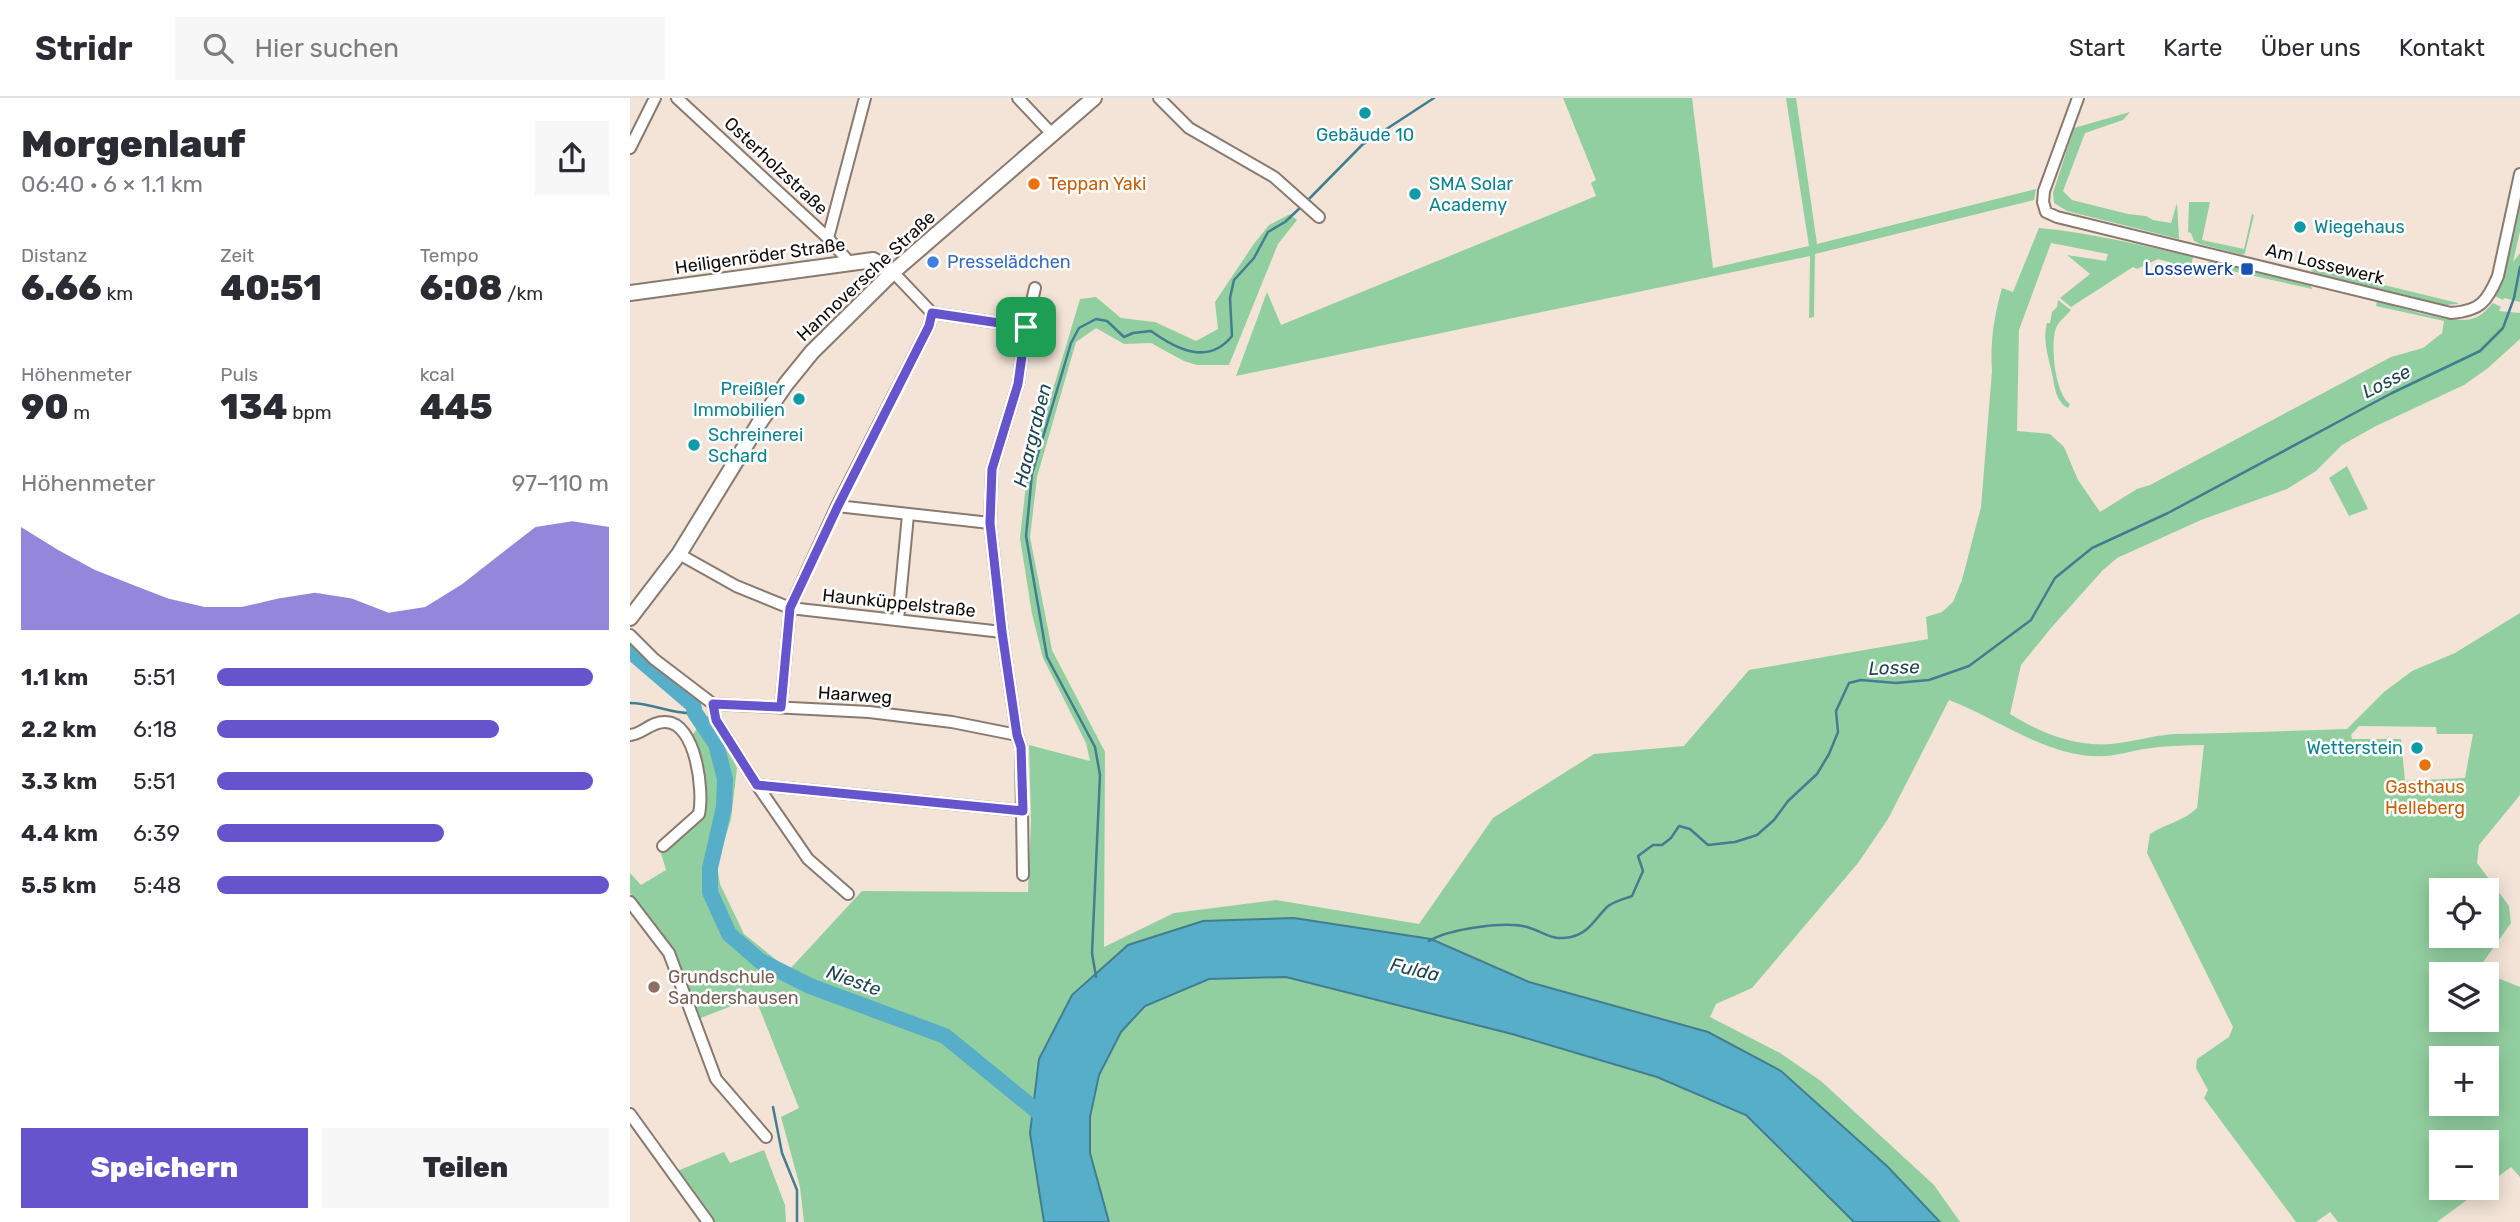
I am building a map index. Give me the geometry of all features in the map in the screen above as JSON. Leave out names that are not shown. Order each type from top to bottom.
[{"type":"main road","name":"Hannoversche Straße","points":[[630,618],[679,554],[786,384],[812,352],[893,272],[1094,98]]},
{"type":"main road","name":"Heiligenröder Straße","points":[[630,293],[873,260],[893,272]]},
{"type":"street","points":[[630,148],[655,98]]},
{"type":"street","name":"Osterholzstraße","points":[[677,98],[828,238],[850,263]]},
{"type":"street","points":[[828,238],[865,98]]},
{"type":"street","points":[[1018,98],[1052,134]]},
{"type":"street","points":[[1159,98],[1189,128],[1274,177],[1315,213]]},
{"type":"street","name":"Am Lossewerk","points":[[2078,98],[2045,191],[2043,202],[2046,212],[2057,218],[2451,313],[2468,312],[2479,306],[2493,289],[2520,174]]},
{"type":"street","points":[[893,272],[932,313],[1026,327]]},
{"type":"street","points":[[1023,876],[1021,747],[1002,632],[990,523],[992,469],[1018,384],[1035,288]]},
{"type":"street","points":[[781,707],[790,608],[929,326],[932,313]]},
{"type":"street","points":[[838,506],[990,523]]},
{"type":"street","points":[[898,621],[908,515]]},
{"type":"street","name":"Haunküppelstraße","points":[[679,554],[736,586],[790,608],[1002,632]]},
{"type":"street","points":[[630,635],[654,659],[713,704],[716,720],[808,859],[848,894]]},
{"type":"street","name":"Haarweg","points":[[713,704],[869,712],[928,719],[1017,735]]},
{"type":"street","points":[[630,735],[652,724],[669,722],[687,733],[700,782],[699,814],[663,846]]},
{"type":"street","points":[[757,785],[1023,811]]},
{"type":"street","points":[[630,902],[669,953],[716,1079],[766,1137]]},
{"type":"street","points":[[630,1114],[708,1222]]},
{"type":"green space","points":[[1563,98],[1692,98],[1713,268],[1809,246],[1786,98],[1796,98],[1817,244],[2036,189],[2034,200],[1815,254],[1814,317],[1809,318],[1810,256],[1236,376],[1267,292],[1281,325],[1596,196],[1591,183],[1596,180]]},
{"type":"green space","points":[[2130,112],[2123,120],[2085,133],[2063,191],[2072,200],[2171,223],[2177,203],[2179,239],[2067,211],[2054,203],[2053,193],[2074,128]]},
{"type":"green space","points":[[2520,197],[2520,231],[2513,262],[2520,253],[2520,302],[2495,296],[2504,271]]},
{"type":"green space","points":[[2189,202],[2210,202],[2202,240],[2244,249],[2252,214],[2254,215],[2245,253],[2243,255],[2194,241],[2188,232]]},
{"type":"green space","points":[[1290,214],[1297,220],[1278,244],[1229,365],[1197,365],[1151,343],[1124,344],[1096,328],[1076,342],[1037,477],[1030,537],[1052,650],[1105,752],[1104,947],[1174,913],[1276,900],[1419,924],[1493,818],[1594,754],[1684,746],[1749,670],[1928,639],[1926,617],[1942,612],[1953,602],[1962,580],[1981,507],[1992,339],[2002,288],[2013,292],[2039,228],[2097,236],[2193,257],[2190,271],[2183,272],[2172,263],[2158,259],[2137,269],[2133,267],[2071,307],[2060,298],[2090,274],[2067,255],[2106,261],[2108,254],[2051,243],[2019,330],[2017,431],[2050,434],[2064,447],[2078,480],[2100,512],[2137,489],[2150,485],[2391,357],[2423,348],[2442,333],[2444,321],[2376,306],[2377,301],[2424,314],[2462,320],[2475,318],[2493,303],[2501,307],[2499,311],[2520,313],[2520,339],[2464,385],[2342,445],[2316,471],[2287,489],[2201,520],[2117,558],[2103,570],[2021,665],[2010,714],[2058,737],[2097,744],[2175,734],[2347,729],[2384,692],[2412,671],[2455,653],[2520,613],[2520,795],[2479,845],[2477,863],[2488,878],[2429,878],[2429,948],[2493,948],[2483,962],[2429,962],[2429,1032],[2499,1032],[2499,979],[2520,987],[2520,1177],[2511,1167],[2499,1176],[2499,1130],[2429,1130],[2429,1200],[2467,1200],[2437,1222],[2338,1222],[2330,1212],[2316,1222],[2296,1222],[2204,1098],[2208,1090],[2196,1068],[2197,1059],[2229,1037],[2233,1027],[2147,853],[2150,834],[2197,808],[2204,745],[2159,747],[2116,755],[2086,756],[2045,745],[1949,700],[1888,819],[1858,863],[1752,988],[1716,1004],[1710,1017],[1780,1053],[1821,1081],[1934,1185],[1960,1222],[1940,1222],[1888,1167],[1599,1001],[1529,982],[1431,939],[1293,918],[1203,921],[1128,945],[1072,995],[1039,1059],[1030,1133],[1044,1222],[804,1222],[800,1187],[781,1117],[799,1108],[755,997],[698,1019],[648,920],[630,893],[630,873],[641,885],[666,870],[660,850],[693,826],[703,780],[693,734],[708,715],[737,768],[731,819],[717,865],[720,884],[744,934],[789,970],[862,891],[1028,892],[1031,821],[1029,745],[1090,761],[1086,743],[1043,658],[1032,614],[1020,538],[1027,476],[1080,299],[1096,297],[1121,318],[1155,322],[1196,341],[1218,329],[1215,302],[1269,225]],"holes":[[[2359,726],[2436,727],[2437,734],[2473,734],[2465,778],[2405,781],[2401,739],[2352,739],[2351,735]]]},
{"type":"green space","points":[[2212,260],[2310,284],[2312,289],[2205,265]]},
{"type":"green space","points":[[2314,268],[2458,304],[2446,305],[2313,272],[2311,270]]},
{"type":"green space","points":[[2058,300],[2071,310],[2056,328],[2054,336],[2057,380],[2070,404],[2068,408],[2060,401],[2056,392],[2046,343],[2047,323],[2050,323]]},
{"type":"green space","points":[[2347,466],[2368,509],[2349,516],[2329,478]]},
{"type":"green space","points":[[2499,893],[2509,906],[2511,923],[2499,940]]},
{"type":"green space","points":[[1286,977],[1512,1034],[1657,1077],[1746,1115],[1854,1222],[1109,1222],[1090,1153],[1090,1117],[1099,1075],[1121,1032],[1145,1006],[1209,979]]},
{"type":"green space","points":[[764,1150],[785,1205],[786,1222],[715,1222],[677,1171],[724,1152],[730,1163]]},
{"type":"water","name":"Fulda","points":[[1294,918],[1431,939],[1529,982],[1708,1032],[1781,1071],[1888,1167],[1940,1222],[1854,1222],[1746,1115],[1657,1077],[1512,1034],[1286,977],[1209,979],[1145,1006],[1121,1032],[1099,1075],[1090,1117],[1090,1153],[1109,1222],[1044,1222],[1030,1133],[1039,1059],[1072,995],[1128,945],[1203,921]]},
{"type":"waterway","name":"Haargraben","points":[[1307,201],[1362,145],[1434,98]]},
{"type":"waterway","name":"Haargraben","points":[[1096,977],[1092,953],[1100,775],[1095,747],[1047,657],[1026,536],[1032,474],[1071,343],[1079,328],[1096,319],[1107,321],[1124,337],[1151,331],[1171,344],[1192,351],[1213,350],[1223,345],[1232,336],[1230,298],[1234,280],[1254,258],[1268,232],[1285,222],[1302,206]]},
{"type":"waterway","name":"Losse","points":[[1429,941],[1450,933],[1494,925],[1520,926],[1549,936],[1571,937],[1587,929],[1607,907],[1632,896],[1643,871],[1638,856],[1653,845],[1662,845],[1679,826],[1690,829],[1708,845],[1735,842],[1757,835],[1817,774],[1838,732],[1836,711],[1849,683],[1861,680],[1896,683],[1929,680],[1969,666],[2031,620],[2055,578],[2092,548],[2168,513],[2392,393],[2480,351],[2503,328],[2514,298],[2520,267]]},
{"type":"waterway","name":"Nieste","points":[[630,651],[693,705],[695,713],[716,744],[725,779],[724,807],[710,868],[710,892],[729,934],[760,961],[810,986],[945,1036],[1049,1121]]},
{"type":"waterway","name":"Nieste","points":[[630,703],[695,713]]},
{"type":"waterway","points":[[773,1107],[782,1153],[797,1190],[797,1222]]},
{"type":"place","name":"Gebäude 10","points":[[1365,113]]},
{"type":"place","name":"Teppan Yaki","points":[[1034,184]]},
{"type":"place","name":"SMA Solar Academy","points":[[1415,194]]},
{"type":"place","name":"Wiegehaus","points":[[2300,227]]},
{"type":"place","name":"Presselädchen","points":[[933,262]]},
{"type":"place","name":"Lossewerk","points":[[2247,269]]},
{"type":"place","name":"Preißler Immobilien","points":[[799,399]]},
{"type":"place","name":"Schreinerei Schard","points":[[694,445]]},
{"type":"place","name":"Wetterstein","points":[[2417,748]]},
{"type":"place","name":"Gasthaus Helleberg","points":[[2425,765]]},
{"type":"place","name":"Grundschule Sandershausen","points":[[654,987]]},
{"type":"route","points":[[932,313],[1026,327],[1018,384],[992,469],[990,523],[1002,632],[1021,747],[1023,811],[757,785],[716,720],[713,704],[781,707],[790,608],[929,326],[932,313]]}]
